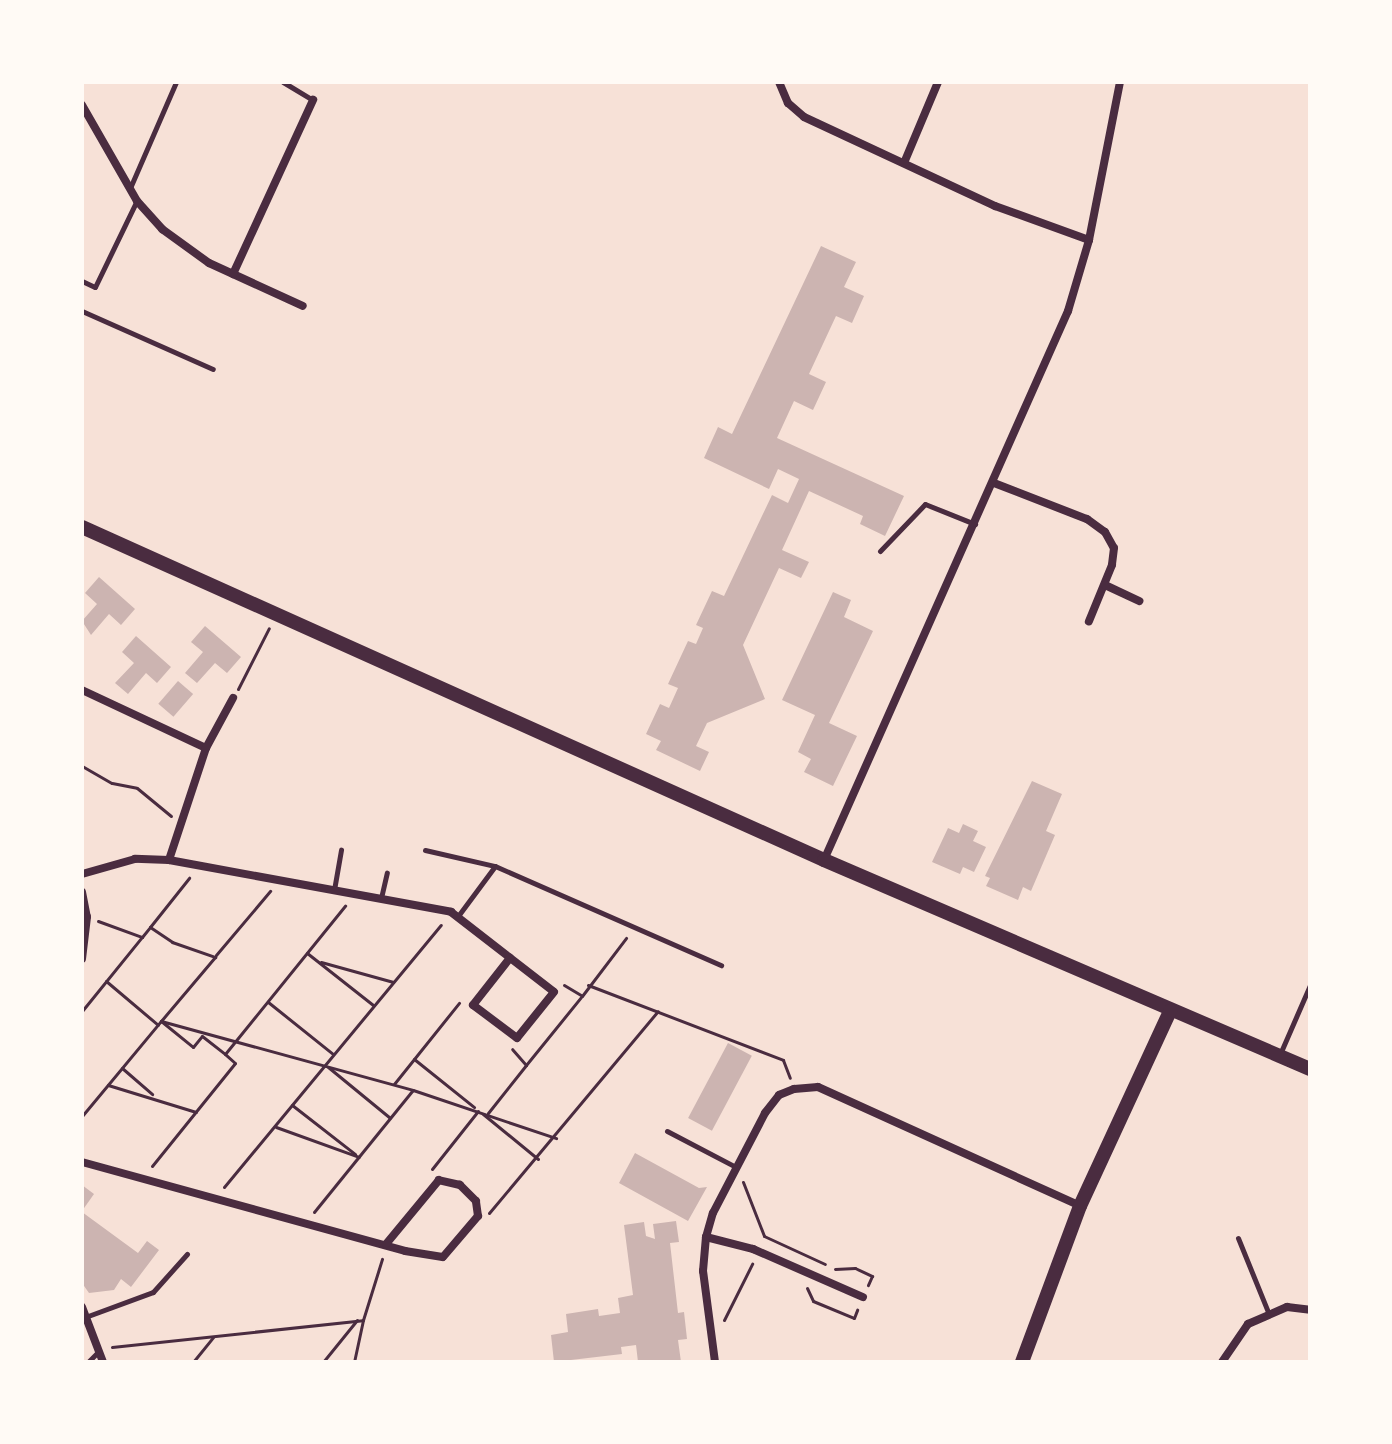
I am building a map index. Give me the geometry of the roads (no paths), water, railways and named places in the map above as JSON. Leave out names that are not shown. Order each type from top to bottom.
[{"type":"street","points":[[779,82],[788,103],[804,117],[995,206],[1089,240]]},
{"type":"street","points":[[904,163],[938,82]]},
{"type":"street","points":[[824,860],[976,525],[1068,311],[1089,240],[1120,82]]},
{"type":"street","points":[[233,274],[313,100]]},
{"type":"street","points":[[82,105],[137,201],[183,248],[303,306]]},
{"type":"street","points":[[994,483],[1087,519],[1105,532],[1114,548],[1105,585],[1089,621]]},
{"type":"street","points":[[82,527],[824,860],[1310,1069]]},
{"type":"street","points":[[1105,585],[1140,601]]},
{"type":"street","points":[[82,690],[206,748]]},
{"type":"street","points":[[169,860],[206,748],[233,698]]},
{"type":"street","points":[[82,874],[135,859],[169,860],[454,914],[554,992],[517,1038],[473,1005],[510,958]]},
{"type":"street","points":[[82,892],[87,917],[82,959]]},
{"type":"street","points":[[1022,1362],[1080,1206],[1170,1011]]},
{"type":"street","points":[[715,1362],[703,1271],[706,1237],[737,1167],[765,1113],[779,1095],[794,1089],[818,1087],[1080,1206]]},
{"type":"street","points":[[82,1162],[386,1244],[443,1257],[478,1216],[476,1201],[460,1185],[439,1180],[386,1244]]},
{"type":"street","points":[[706,1237],[753,1249],[863,1297]]},
{"type":"street","points":[[82,1307],[101,1348],[103,1362]]},
{"type":"street","points":[[1222,1362],[1236,1335],[1268,1312],[1310,1310]]},
{"type":"lane","points":[[130,188],[176,82]]},
{"type":"lane","points":[[283,82],[313,100]]},
{"type":"lane","points":[[82,281],[95,287],[137,201]]},
{"type":"lane","points":[[82,311],[213,369]]},
{"type":"lane","points":[[880,551],[925,504],[976,525]]},
{"type":"lane","points":[[333,891],[341,850]]},
{"type":"lane","points":[[425,850],[495,866],[721,965]]},
{"type":"lane","points":[[454,914],[495,866]]},
{"type":"lane","points":[[381,898],[387,873]]},
{"type":"lane","points":[[1280,1055],[1310,985]]},
{"type":"lane","points":[[667,1131],[737,1167]]},
{"type":"lane","points":[[1238,1238],[1268,1312]]},
{"type":"lane","points":[[88,1316],[153,1292],[187,1254]]},
{"type":"lane","points":[[88,1362],[101,1348]]}]
